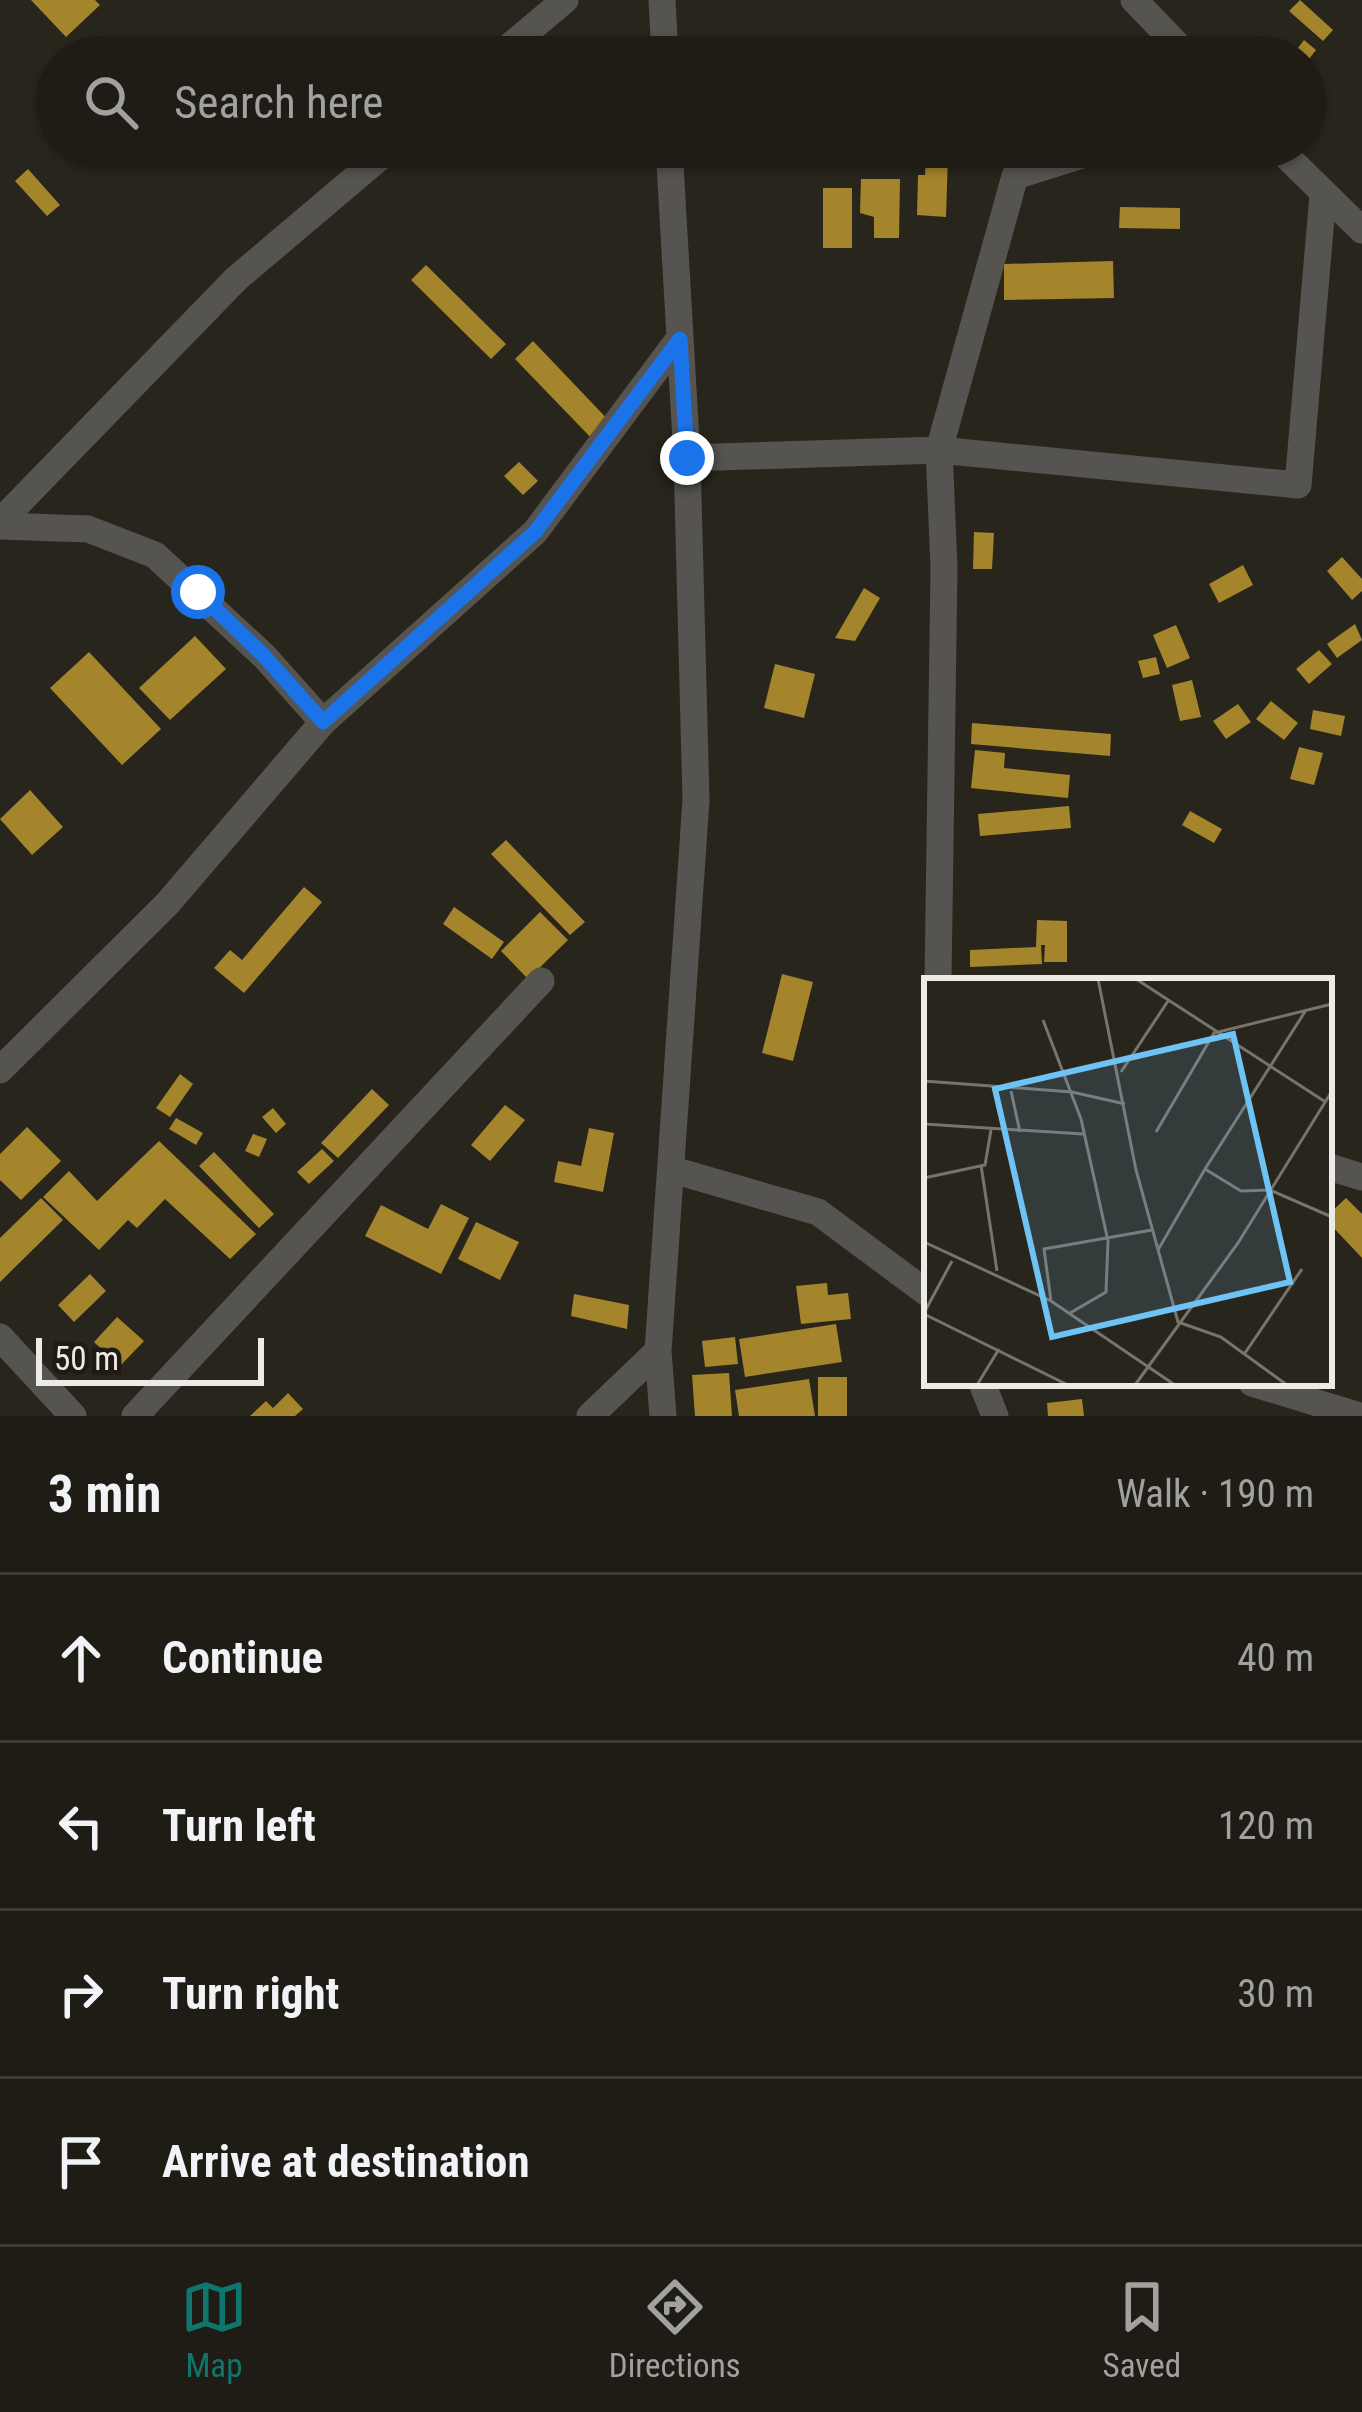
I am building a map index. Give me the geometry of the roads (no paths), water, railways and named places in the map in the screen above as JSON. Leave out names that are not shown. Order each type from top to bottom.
[{"type":"street","points":[[522,36],[565,0]]},
{"type":"street","points":[[662,0],[664,36]]},
{"type":"street","points":[[1134,0],[1169,36]]},
{"type":"street","points":[[0,524],[236,279],[367,168]]},
{"type":"street","points":[[663,1416],[658,1352],[696,800],[687,458],[670,168]]},
{"type":"street","points":[[938,978],[944,568],[939,450],[1015,176],[1040,168]]},
{"type":"street","points":[[1297,168],[1362,230]]},
{"type":"street","points":[[687,458],[939,450],[1298,485],[1323,195]]},
{"type":"street","points":[[0,1070],[167,904],[323,722],[535,532],[680,339]]},
{"type":"street","points":[[0,524],[88,530],[155,555],[264,656],[323,722]]},
{"type":"street","points":[[135,1416],[541,981]]},
{"type":"street","points":[[1332,1168],[1362,1177]]},
{"type":"street","points":[[674,1170],[818,1212],[924,1291]]},
{"type":"street","points":[[0,1336],[73,1416]]},
{"type":"street","points":[[590,1416],[658,1352]]},
{"type":"street","points":[[983,1386],[995,1416]]},
{"type":"street","points":[[1270,1386],[1360,1416]]}]
